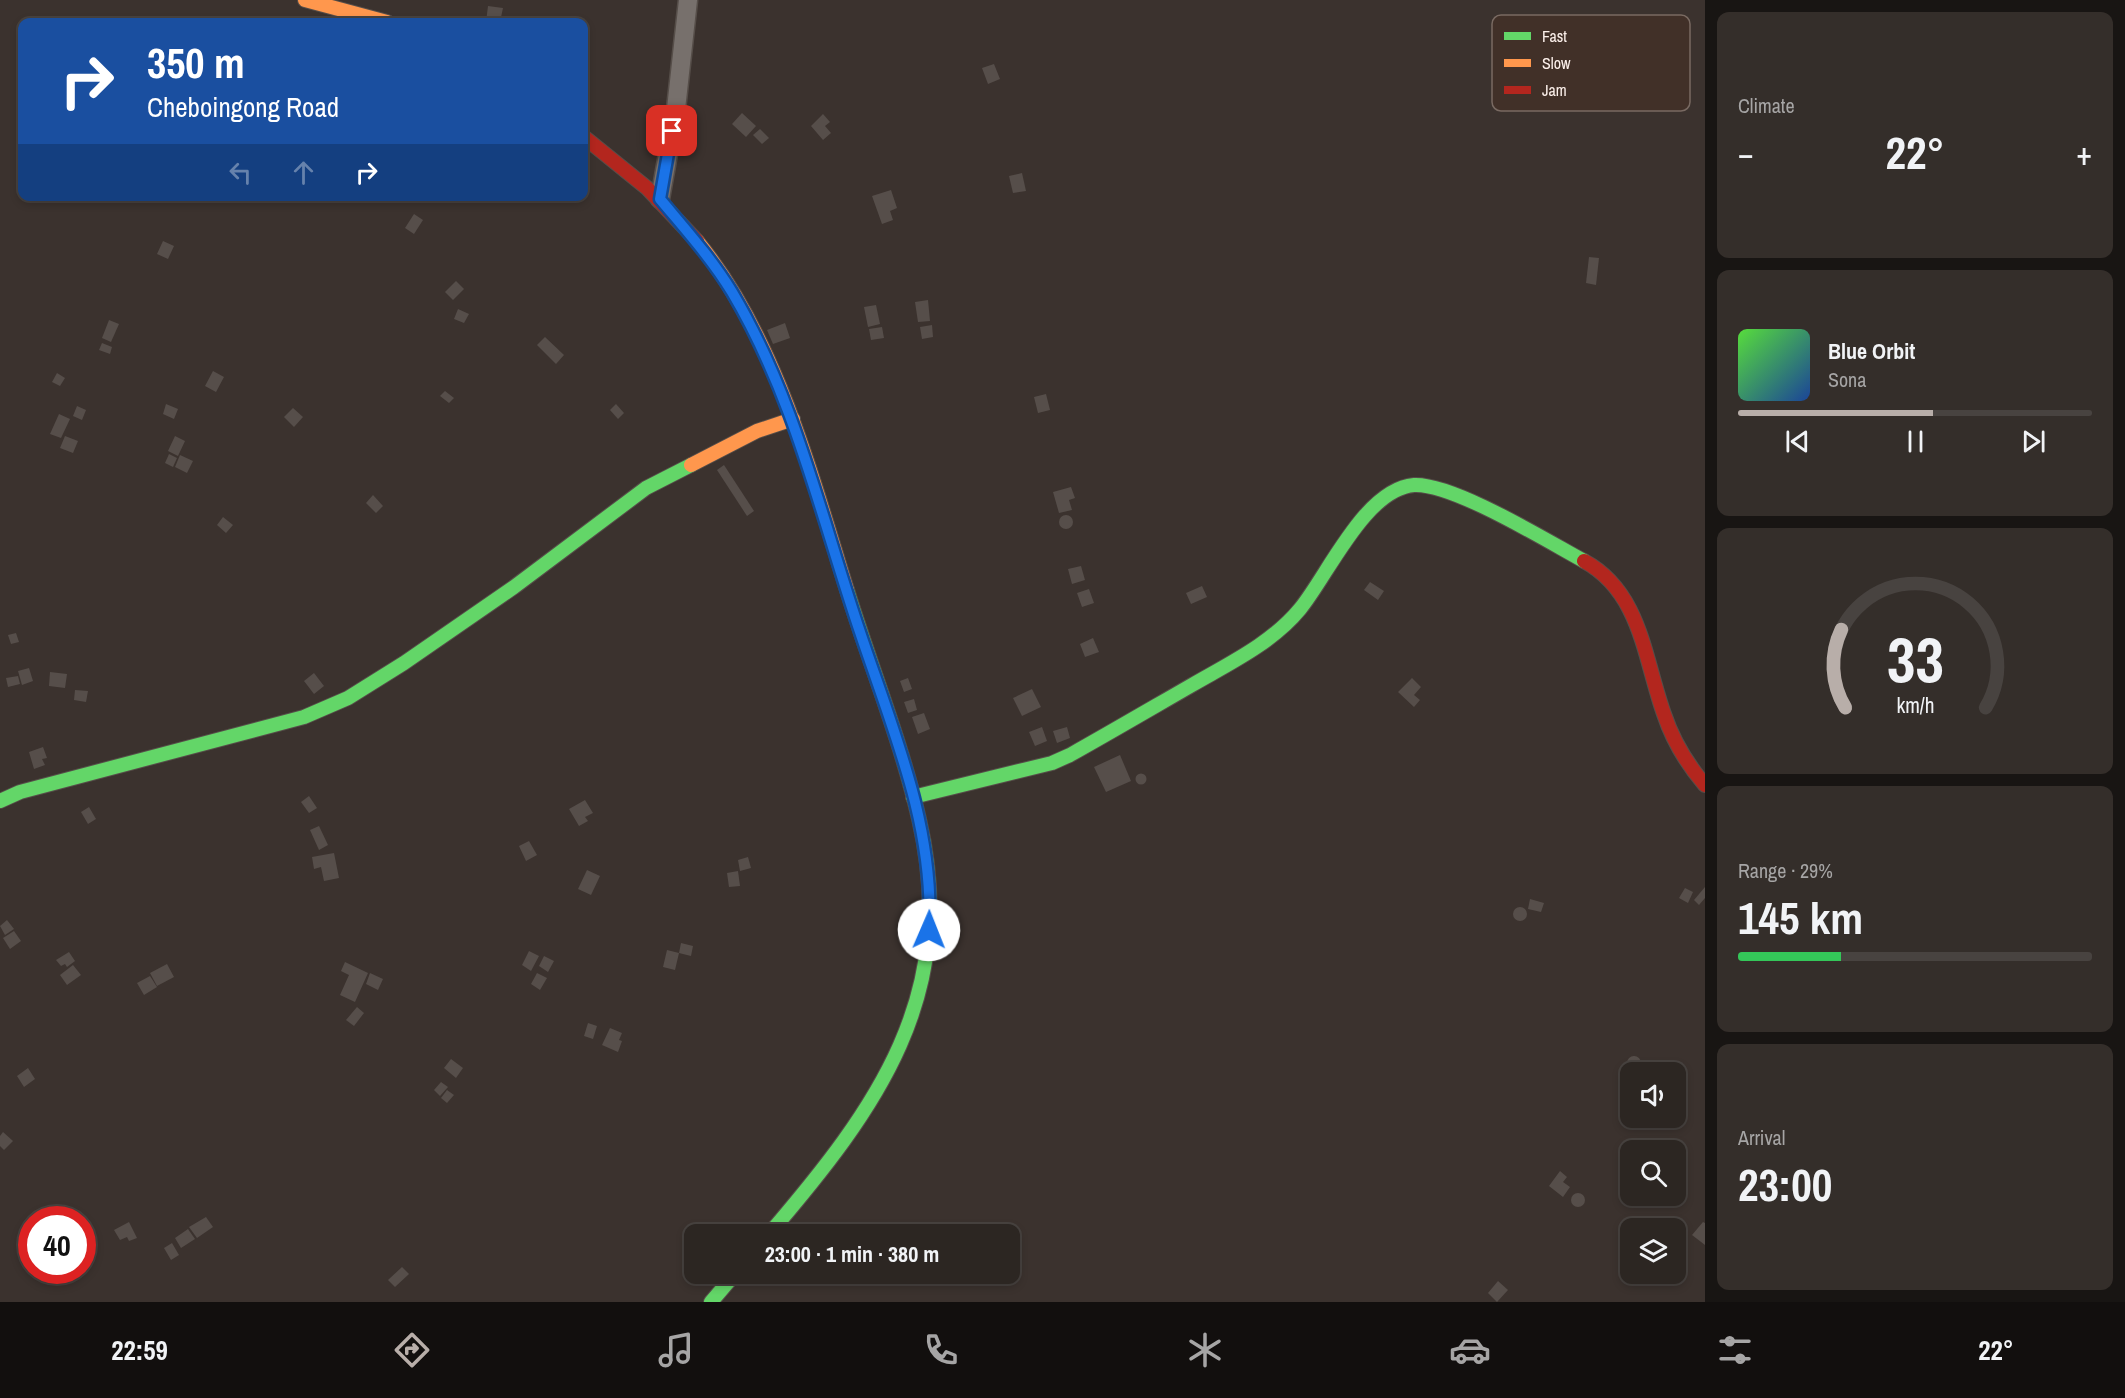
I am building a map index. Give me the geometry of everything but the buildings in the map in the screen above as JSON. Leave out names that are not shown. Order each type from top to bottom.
[{"type":"street","points":[[305,0],[372,18]]},
{"type":"street","points":[[660,199],[676,109],[688,0]]},
{"type":"street","points":[[588,140],[660,199],[717,269],[733,293],[767,360],[793,419],[859,629],[901,752],[926,856],[930,915],[928,946],[913,1015],[894,1065],[865,1115],[777,1224]]},
{"type":"street","points":[[0,801],[20,792],[235,738],[304,717],[348,698],[514,587],[646,488],[757,431],[793,419]]},
{"type":"street","points":[[913,797],[1052,763],[1070,755],[1251,651],[1278,631],[1300,609],[1377,503],[1404,487],[1422,485],[1440,488],[1516,524],[1598,569],[1612,581],[1623,595],[1634,618],[1670,730],[1682,754],[1705,785]]},
{"type":"street","points":[[711,1302],[726,1284]]},
{"type":"traffic: fast","points":[[0,801],[20,792],[304,717],[348,698],[404,663],[514,587],[646,488],[691,465]]},
{"type":"traffic: fast","points":[[913,797],[1052,763],[1070,755],[1250,652],[1277,632],[1300,609],[1364,517],[1379,501],[1396,490],[1414,485],[1452,493],[1500,515],[1584,561]]},
{"type":"traffic: fast","points":[[777,1224],[844,1141],[875,1094],[900,1045],[918,994],[928,940],[929,882],[919,819],[895,733],[847,590]]},
{"type":"traffic: fast","points":[[711,1302],[726,1284]]},
{"type":"traffic: slow","points":[[305,0],[372,18]]},
{"type":"traffic: slow","points":[[697,241],[725,279],[770,363],[805,454],[847,590]]},
{"type":"traffic: slow","points":[[691,465],[757,431],[793,419]]},
{"type":"traffic: jam","points":[[588,140],[647,188],[697,241]]},
{"type":"traffic: jam","points":[[1584,561],[1603,574],[1618,590],[1629,608],[1638,628],[1672,734],[1686,760],[1705,785]]},
{"type":"route","points":[[672,131],[660,199],[701,248],[733,293],[767,360],[793,419],[859,629],[901,752],[926,856],[929,930]]}]
